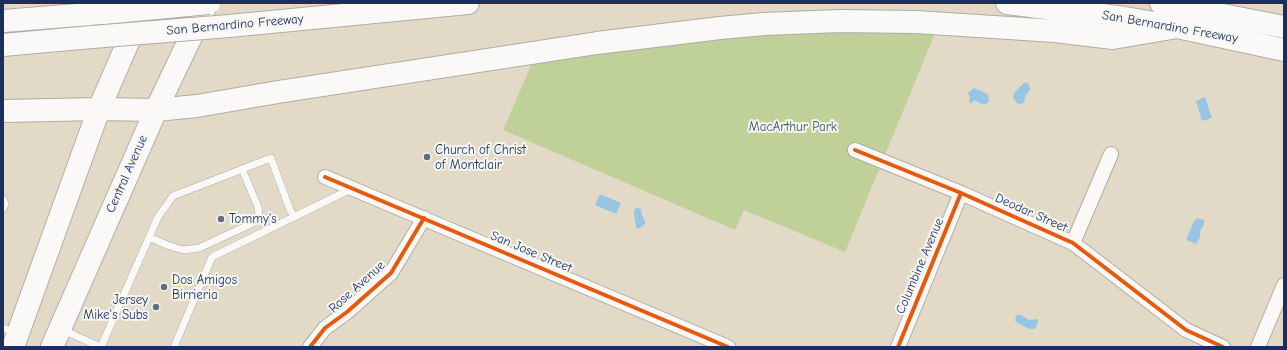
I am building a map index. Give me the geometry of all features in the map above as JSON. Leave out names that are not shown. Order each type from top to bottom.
[{"type":"main road","points":[[11,336],[99,109],[145,3]]},
{"type":"main road","points":[[3,21],[208,3]]},
{"type":"main road","name":"Central Avenue","points":[[56,338],[156,110],[208,3]]},
{"type":"main road","name":"San Bernardino Freeway","points":[[3,45],[229,26],[468,3]]},
{"type":"main road","name":"San Bernardino Freeway","points":[[1007,3],[1080,12],[1177,27],[1284,50]]},
{"type":"main road","points":[[1161,3],[1284,27]]},
{"type":"main road","points":[[3,111],[99,109],[156,110],[197,106],[278,92],[566,48],[727,27],[811,21],[894,21],[1055,31],[1113,38],[1177,27]]},
{"type":"street","name":"Deodar Street","points":[[855,150],[961,193],[1073,243],[1186,330],[1223,347]]},
{"type":"street","points":[[1073,243],[1111,154]]},
{"type":"street","name":"San Jose Street","points":[[325,177],[728,347]]},
{"type":"street","name":"Columbine Avenue","points":[[898,347],[961,193]]},
{"type":"street","name":"Rose Avenue","points":[[310,347],[325,328],[347,312],[391,273],[424,218]]},
{"type":"street","points":[[1258,347],[1284,285]]},
{"type":"lane","points":[[56,338],[100,347],[158,217],[173,196],[271,158],[290,210],[295,216]]},
{"type":"lane","points":[[149,237],[183,250],[199,248],[253,223],[259,216],[258,207],[242,169]]},
{"type":"lane","points":[[174,347],[212,257],[353,188]]},
{"type":"lane","points":[[3,199],[5,204],[3,209]]},
{"type":"green space","name":"MacArthur Park","points":[[822,31],[936,31],[845,252],[744,210],[735,230],[503,130],[533,61],[728,36]]},
{"type":"water","points":[[1025,82],[1029,84],[1030,90],[1025,96],[1024,103],[1018,104],[1013,98],[1014,93]]},
{"type":"water","points":[[974,88],[988,94],[989,102],[984,105],[974,100],[972,103],[969,103],[970,97],[968,93]]},
{"type":"water","points":[[1205,97],[1212,118],[1202,121],[1196,101]]},
{"type":"water","points":[[600,194],[621,203],[616,214],[595,205]]},
{"type":"water","points":[[636,208],[641,209],[642,216],[645,221],[645,224],[638,229],[636,227],[634,214],[634,210]]},
{"type":"water","points":[[1198,218],[1204,220],[1204,224],[1196,244],[1186,240],[1194,221]]},
{"type":"water","points":[[1017,315],[1021,315],[1029,320],[1037,319],[1038,321],[1036,327],[1034,329],[1030,329],[1019,324],[1015,321]]},
{"type":"cycle path","points":[[855,150],[961,193],[1073,243],[1186,330],[1223,347]]},
{"type":"cycle path","points":[[325,177],[728,347]]},
{"type":"cycle path","points":[[898,347],[961,193]]},
{"type":"cycle path","points":[[310,347],[325,328],[347,312],[391,273],[424,218]]},
{"type":"place","name":"Church of Christ of Montclair","points":[[427,157]]},
{"type":"place","name":"Tommy's","points":[[221,219]]},
{"type":"place","name":"Dos Amigos Birrieria","points":[[164,287]]},
{"type":"place","name":"Jersey Mike's Subs","points":[[156,307]]}]
